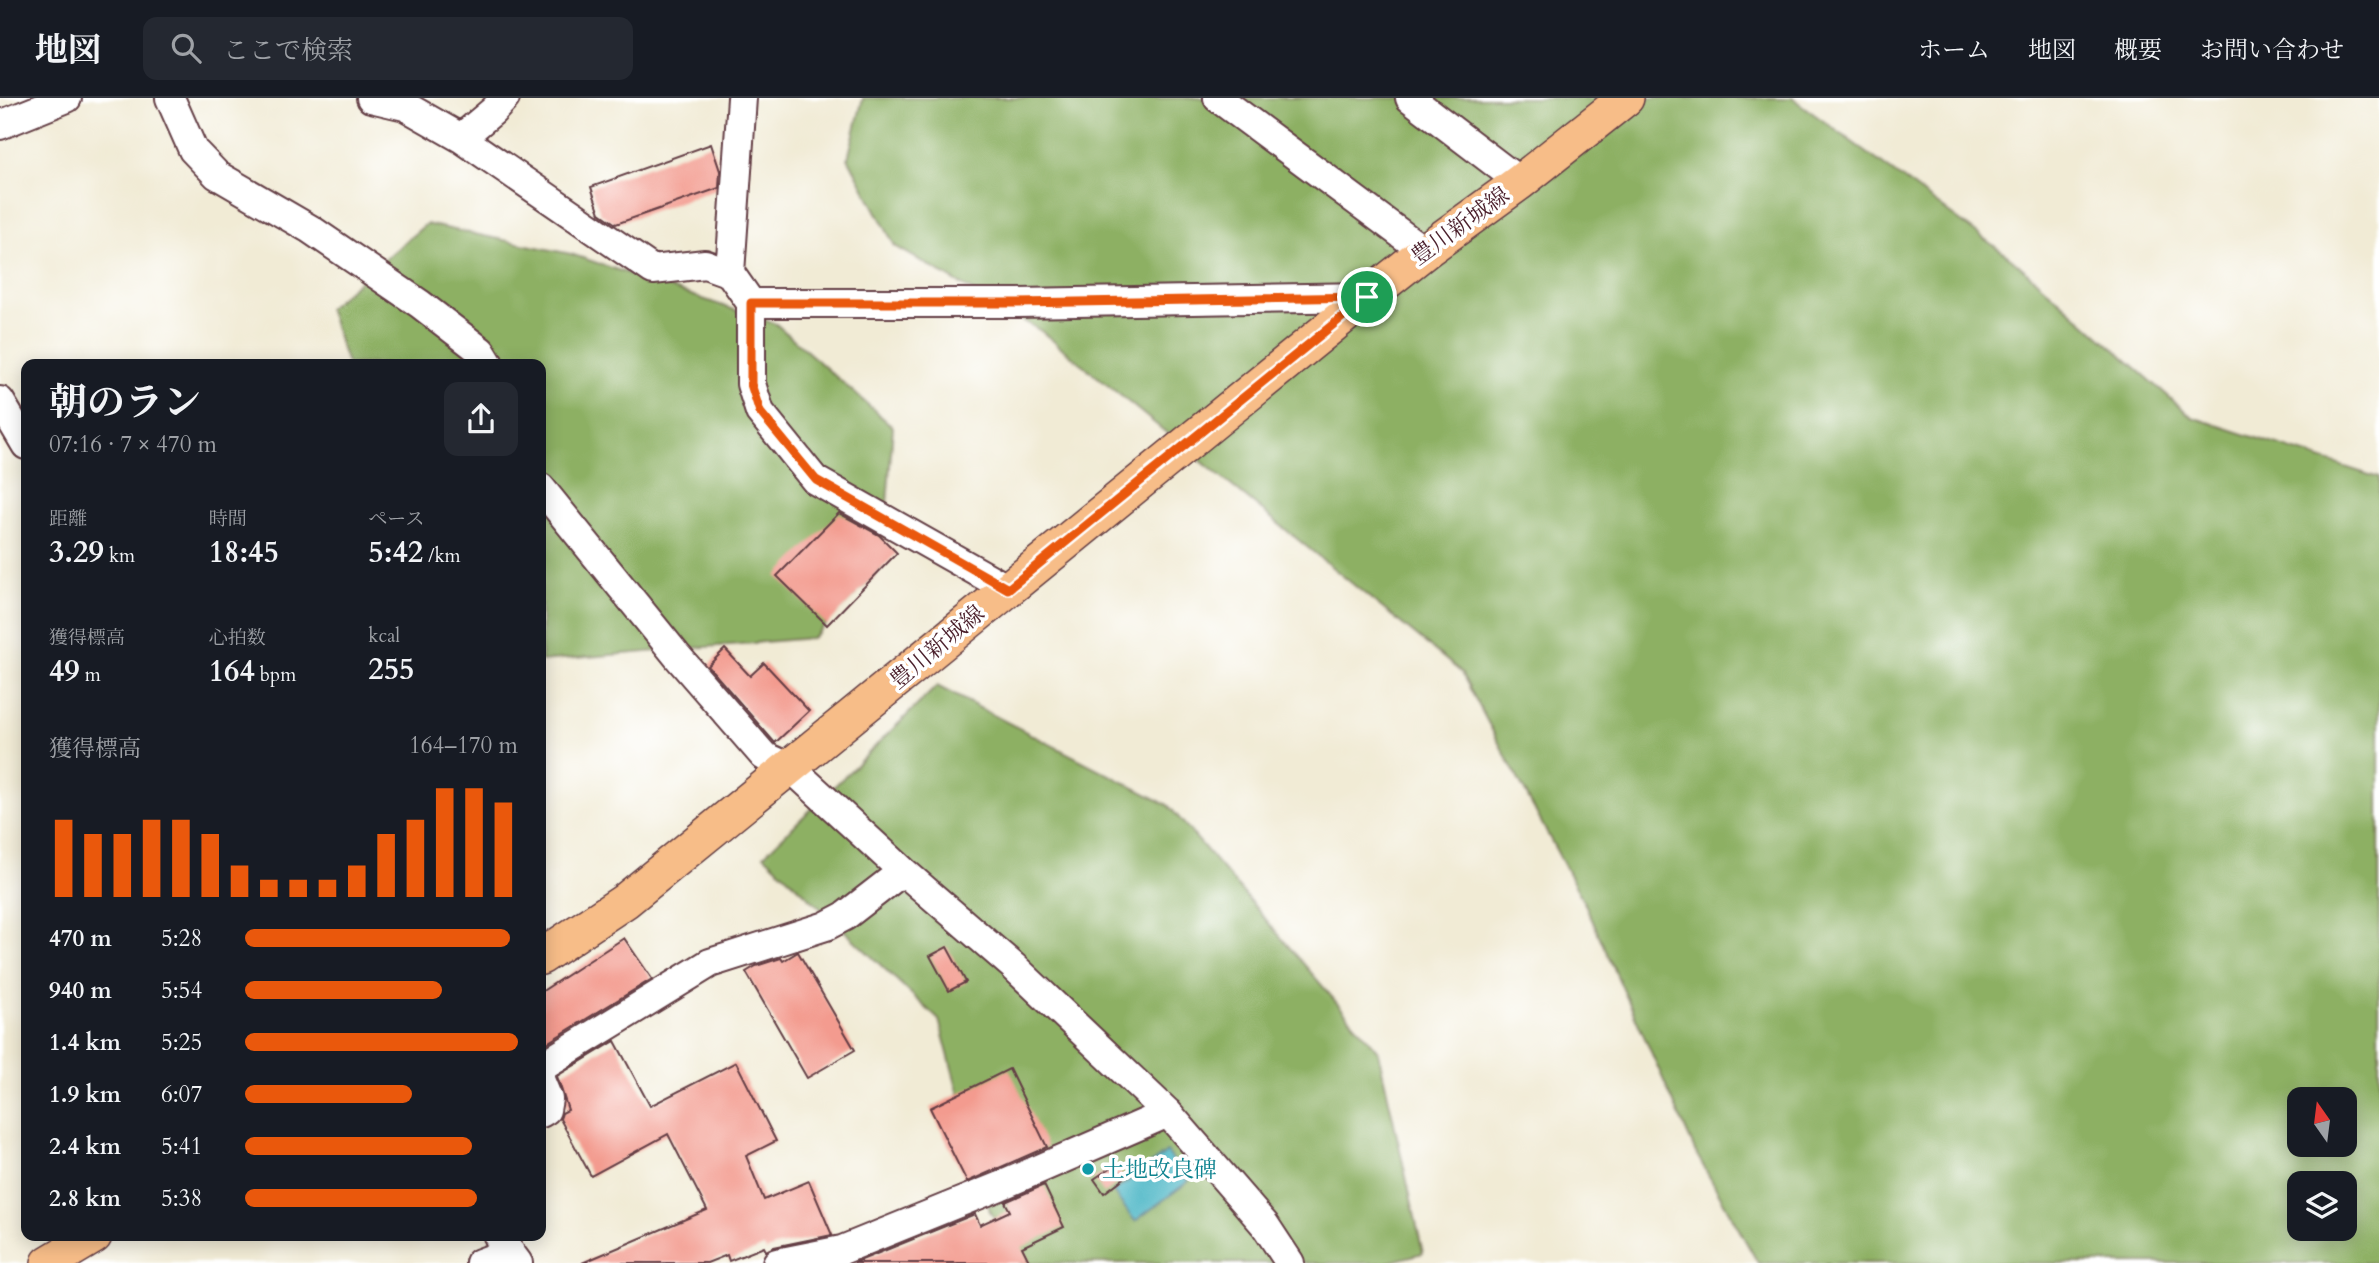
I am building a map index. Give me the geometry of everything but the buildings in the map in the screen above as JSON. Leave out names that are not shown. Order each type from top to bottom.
[{"type":"main road","name":"豊川新城線","points":[[546,954],[625,901],[1367,297],[1626,98]]},
{"type":"main road","points":[[49,1263],[86,1241]]},
{"type":"street","points":[[0,125],[67,98]]},
{"type":"street","points":[[170,98],[193,150],[217,175],[310,229],[421,304],[481,351],[486,359]]},
{"type":"street","points":[[371,98],[405,106],[461,138],[653,270],[705,264],[730,272]]},
{"type":"street","points":[[461,138],[505,98]]},
{"type":"street","points":[[742,98],[730,272],[751,303],[751,384],[760,412],[816,480],[1008,589]]},
{"type":"street","points":[[1218,98],[1420,248],[1429,248]]},
{"type":"street","points":[[1410,98],[1520,182]]},
{"type":"street","points":[[751,303],[1018,303],[1367,297]]},
{"type":"street","points":[[0,401],[21,437]]},
{"type":"street","points":[[546,494],[678,657],[764,756],[791,768],[902,871],[1013,966],[1168,1113],[1265,1225],[1290,1263]]},
{"type":"street","points":[[546,1064],[710,963],[826,926],[845,916],[875,895],[902,871]]},
{"type":"street","points":[[777,1263],[842,1250],[1000,1186],[1168,1113]]},
{"type":"street","points":[[480,1263],[509,1250]]},
{"type":"green space","points":[[863,98],[1792,98],[2012,259],[2192,417],[2379,478],[2379,1263],[1758,1263],[1696,1153],[1586,906],[1461,672],[1041,331],[895,246],[848,158]]},
{"type":"green space","points":[[426,224],[571,254],[776,324],[893,427],[882,568],[812,638],[546,661],[546,359],[345,359],[328,308]]},
{"type":"green space","points":[[937,686],[1168,805],[1378,1051],[1423,1253],[1385,1263],[1020,1263],[990,1211],[939,1020],[764,855]]},
{"type":"water","points":[[1167,1152],[1189,1181],[1135,1221],[1113,1192]]},
{"type":"place","name":"土地改良碑","points":[[1088,1169]]},
{"type":"route","points":[[1367,297],[1008,589],[816,480],[760,412],[751,384],[751,303],[1018,303],[1367,297]]}]
